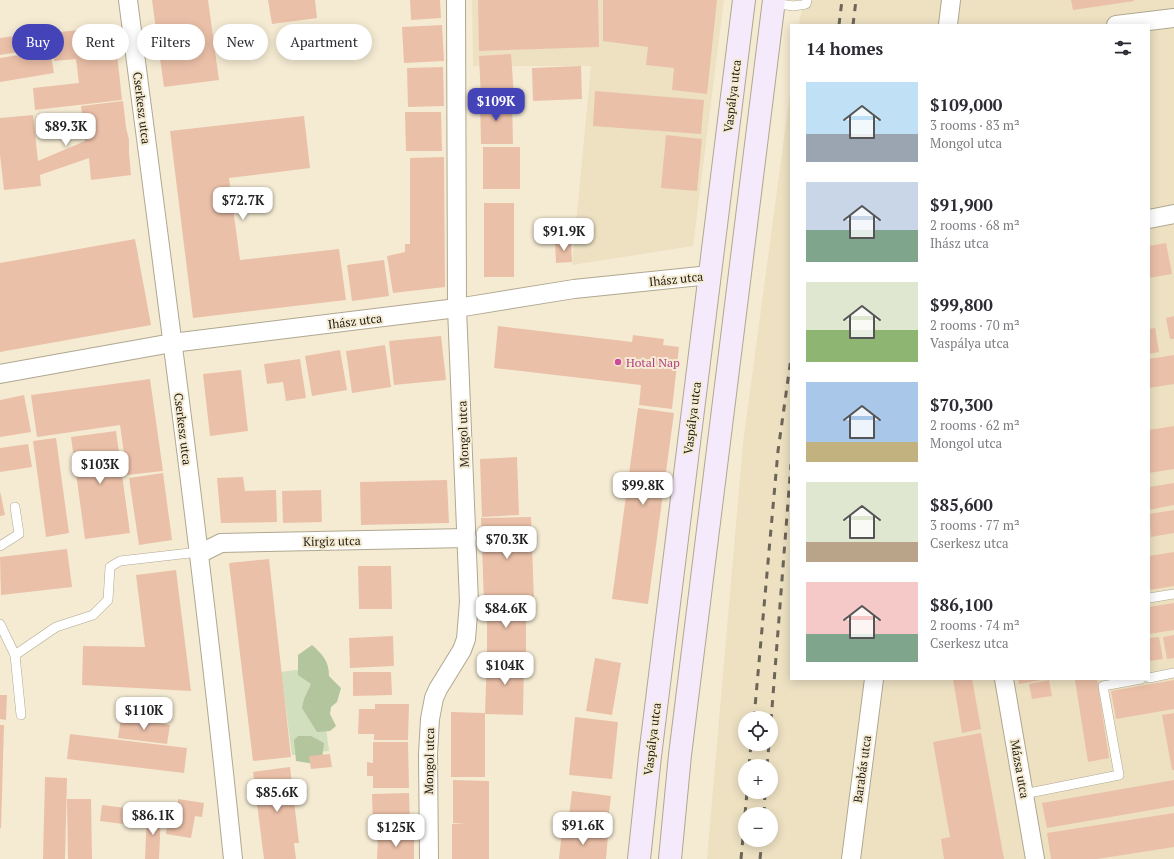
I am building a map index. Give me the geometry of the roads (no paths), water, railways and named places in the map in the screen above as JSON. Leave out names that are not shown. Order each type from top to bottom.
[{"type":"main road","name":"Vaspálya utca","points":[[639,859],[653,733],[744,0]]},
{"type":"main road","points":[[670,859],[680,755],[774,1]]},
{"type":"main road","points":[[710,275],[740,279]]},
{"type":"street","name":"Cserkesz utca","points":[[128,0],[217,696],[233,859]]},
{"type":"street","name":"Mongol utca","points":[[429,859],[428,754],[430,719],[434,698],[438,689],[462,650],[466,639],[469,602],[457,308],[456,0]]},
{"type":"street","points":[[948,24],[951,0]]},
{"type":"street","points":[[1124,24],[1174,18]]},
{"type":"street","points":[[1150,219],[1174,214]]},
{"type":"street","name":"Ihász utca","points":[[0,374],[172,343],[457,308],[574,289],[710,275]]},
{"type":"street","name":"Kirgiz utca","points":[[199,553],[221,543],[467,538]]},
{"type":"street","name":"Barabás utca","points":[[851,859],[874,680]]},
{"type":"street","name":"Mázsa utca","points":[[1004,680],[1035,859]]},
{"type":"lane","points":[[774,1],[793,6],[806,4],[807,0]]},
{"type":"lane","points":[[0,546],[19,534],[15,507]]},
{"type":"lane","points":[[16,656],[56,627],[93,615],[108,600],[110,567],[120,561],[199,553]]},
{"type":"lane","points":[[1150,598],[1174,594]]},
{"type":"lane","points":[[0,624],[16,656],[21,715]]},
{"type":"lane","points":[[1150,678],[1174,673]]},
{"type":"lane","points":[[1024,794],[1119,775],[1103,686],[1136,680]]},
{"type":"railway","points":[[839,24],[842,0]]},
{"type":"railway","points":[[853,24],[856,0]]},
{"type":"railway","points":[[755,711],[778,451],[790,365]]},
{"type":"railway","points":[[772,711],[790,477]]},
{"type":"railway","points":[[750,751],[750,759]]},
{"type":"railway","points":[[768,751],[768,759]]},
{"type":"railway","points":[[746,799],[746,807]]},
{"type":"railway","points":[[764,807],[765,799]]},
{"type":"railway","points":[[741,859],[742,847]]},
{"type":"railway","points":[[760,859],[761,847]]},
{"type":"place","name":"Hotal Nap","points":[[618,362]]}]
